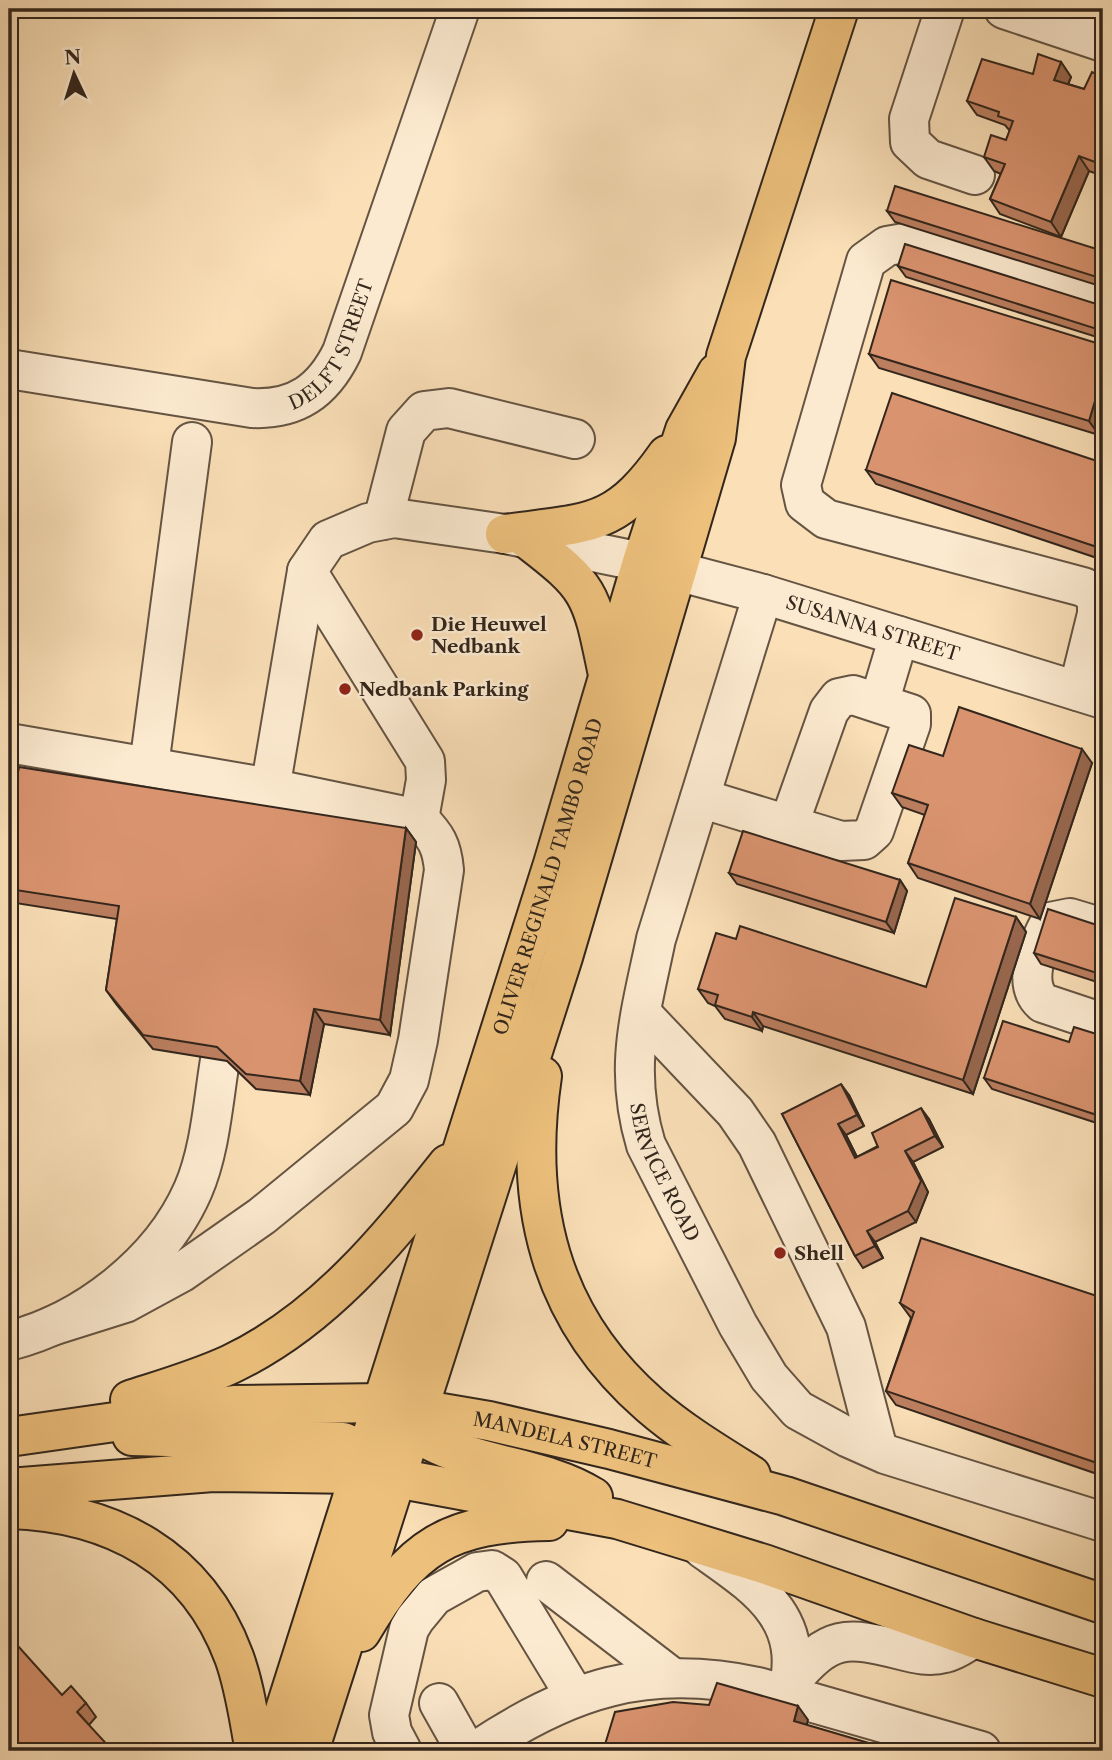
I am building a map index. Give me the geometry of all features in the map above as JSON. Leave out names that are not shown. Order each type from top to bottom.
[{"type":"main road","name":"OLIVER REGINALD TAMBO ROAD","points":[[404,1415],[462,1147],[586,816],[659,566],[685,430],[726,356],[839,9]]},
{"type":"main road","name":"OLIVER REGINALD TAMBO ROAD","points":[[404,1415],[563,957],[608,675],[716,438],[726,356]]},
{"type":"main road","points":[[516,536],[583,523],[622,508],[649,480],[685,430]]},
{"type":"main road","points":[[516,536],[573,575],[585,590],[597,619],[608,675]]},
{"type":"main road","points":[[563,957],[534,1139],[537,1203],[560,1284],[608,1361],[649,1404],[683,1431],[785,1496]]},
{"type":"main road","points":[[22,1435],[219,1368],[268,1343],[338,1291],[407,1216],[462,1147]]},
{"type":"main road","name":"MANDELA STREET","points":[[22,1435],[234,1405],[489,1421],[609,1448],[785,1496],[1103,1604]]},
{"type":"main road","points":[[272,1751],[362,1463],[404,1415]]},
{"type":"main road","points":[[309,1751],[396,1478],[404,1415]]},
{"type":"main road","points":[[404,1415],[448,1450],[585,1492],[608,1508],[617,1519]]},
{"type":"main road","points":[[22,1435],[306,1439],[343,1442],[362,1463],[396,1478],[617,1519],[764,1564],[974,1638],[1103,1678]]},
{"type":"main road","points":[[9,1488],[362,1463]]},
{"type":"main road","points":[[9,1509],[73,1515],[104,1525],[131,1537],[177,1569],[208,1604],[234,1658],[255,1751]]},
{"type":"main road","points":[[330,1685],[392,1583],[405,1567],[442,1540],[460,1531],[508,1522],[617,1519]]},
{"type":"street","name":"DELFT STREET","points":[[9,369],[252,408],[285,407],[312,393],[327,380],[342,352],[460,9]]},
{"type":"street","points":[[945,9],[909,119],[910,142],[928,159],[975,176]]},
{"type":"street","points":[[1004,9],[1103,42]]},
{"type":"street","points":[[1091,695],[1100,597],[1083,587],[825,519],[805,503],[801,485],[866,261],[887,246],[916,241],[1103,299]]},
{"type":"street","points":[[383,520],[406,431],[424,411],[449,408],[575,439]]},
{"type":"street","points":[[149,766],[192,443]]},
{"type":"street","name":"SUSANNA STREET","points":[[307,572],[328,540],[368,523],[415,520],[516,536],[659,566],[763,594],[1091,695]]},
{"type":"street","points":[[268,803],[307,572]]},
{"type":"street","points":[[307,572],[425,761],[426,780],[419,819]]},
{"type":"street","name":"SERVICE ROAD","points":[[763,594],[656,939],[632,1071],[637,1115],[646,1145],[711,1275],[769,1377],[784,1396],[816,1420],[878,1450],[1103,1522]]},
{"type":"street","points":[[879,703],[899,636]]},
{"type":"street","points":[[700,798],[849,842],[864,840],[874,831],[912,717],[879,703],[846,695],[832,705],[789,824]]},
{"type":"street","points":[[9,743],[149,766],[268,803],[419,819],[437,837],[443,853],[444,870],[418,1040],[409,1080],[394,1108],[262,1216],[182,1272],[125,1303],[9,1341]]},
{"type":"street","points":[[1103,929],[1070,918],[1050,922],[1031,982],[1037,998],[1043,1003],[1103,1023]]},
{"type":"street","points":[[641,1013],[735,1112],[757,1144],[845,1327],[878,1450]]},
{"type":"street","points":[[52,1326],[101,1298],[130,1274],[176,1224],[202,1164],[220,1060]]},
{"type":"street","points":[[694,1543],[771,1601],[785,1630],[789,1687]]},
{"type":"street","points":[[402,1751],[392,1732],[389,1715],[409,1629],[427,1601],[477,1572],[492,1570],[503,1577],[575,1696]]},
{"type":"street","points":[[546,1581],[670,1676]]},
{"type":"street","points":[[789,1687],[816,1653],[841,1642],[870,1643],[924,1655],[947,1653],[974,1638]]},
{"type":"street","points":[[476,1751],[530,1717],[575,1696],[631,1680],[670,1676],[789,1687],[981,1751]]},
{"type":"street","points":[[439,1703],[466,1751]]},
{"type":"building","points":[[1038,54],[1061,62],[1054,80],[1084,89],[1092,72],[1103,77],[1103,165],[1079,156],[1051,222],[990,199],[1005,164],[984,157],[991,135],[1006,140],[1013,121],[998,116],[999,112],[967,101],[982,59],[1033,74]]},
{"type":"building","points":[[895,186],[1103,251],[1103,279],[887,211]]},
{"type":"building","points":[[905,244],[1103,306],[1103,331],[898,266]]},
{"type":"building","points":[[891,280],[1103,345],[1103,374],[1089,421],[869,354]]},
{"type":"building","points":[[892,393],[1103,463],[1103,549],[866,470]]},
{"type":"building","points":[[959,707],[1082,749],[1030,904],[908,863],[928,805],[892,793],[909,745],[943,756]]},
{"type":"building","points":[[19,767],[406,828],[380,1020],[314,1009],[300,1081],[246,1074],[217,1047],[143,1035],[106,990],[119,906],[9,889],[9,799],[13,799]]},
{"type":"building","points":[[743,831],[900,880],[886,922],[729,873]]},
{"type":"building","points":[[955,898],[1016,917],[963,1080],[753,1012],[752,1017],[715,1005],[718,995],[698,989],[716,933],[736,939],[740,926],[926,987]]},
{"type":"building","points":[[1048,909],[1103,927],[1103,975],[1034,953]]},
{"type":"building","points":[[1003,1021],[1069,1042],[1074,1027],[1103,1036],[1103,1117],[984,1078]]},
{"type":"building","points":[[841,1084],[857,1115],[838,1124],[855,1158],[878,1147],[872,1133],[921,1108],[935,1136],[905,1151],[921,1181],[908,1211],[867,1231],[875,1246],[855,1256],[782,1114]]},
{"type":"building","points":[[921,1238],[1103,1298],[1103,1465],[886,1391],[914,1312],[900,1303]]},
{"type":"building","points":[[9,1636],[62,1695],[71,1686],[86,1703],[77,1712],[113,1751],[9,1751]]},
{"type":"building","points":[[717,1683],[798,1706],[794,1721],[896,1751],[603,1751],[615,1712],[673,1702],[709,1705]]},
{"type":"place","name":"Die Heuwel Nedbank","points":[[417,635]]},
{"type":"place","name":"Nedbank Parking","points":[[345,689]]},
{"type":"place","name":"Shell","points":[[780,1253]]}]
